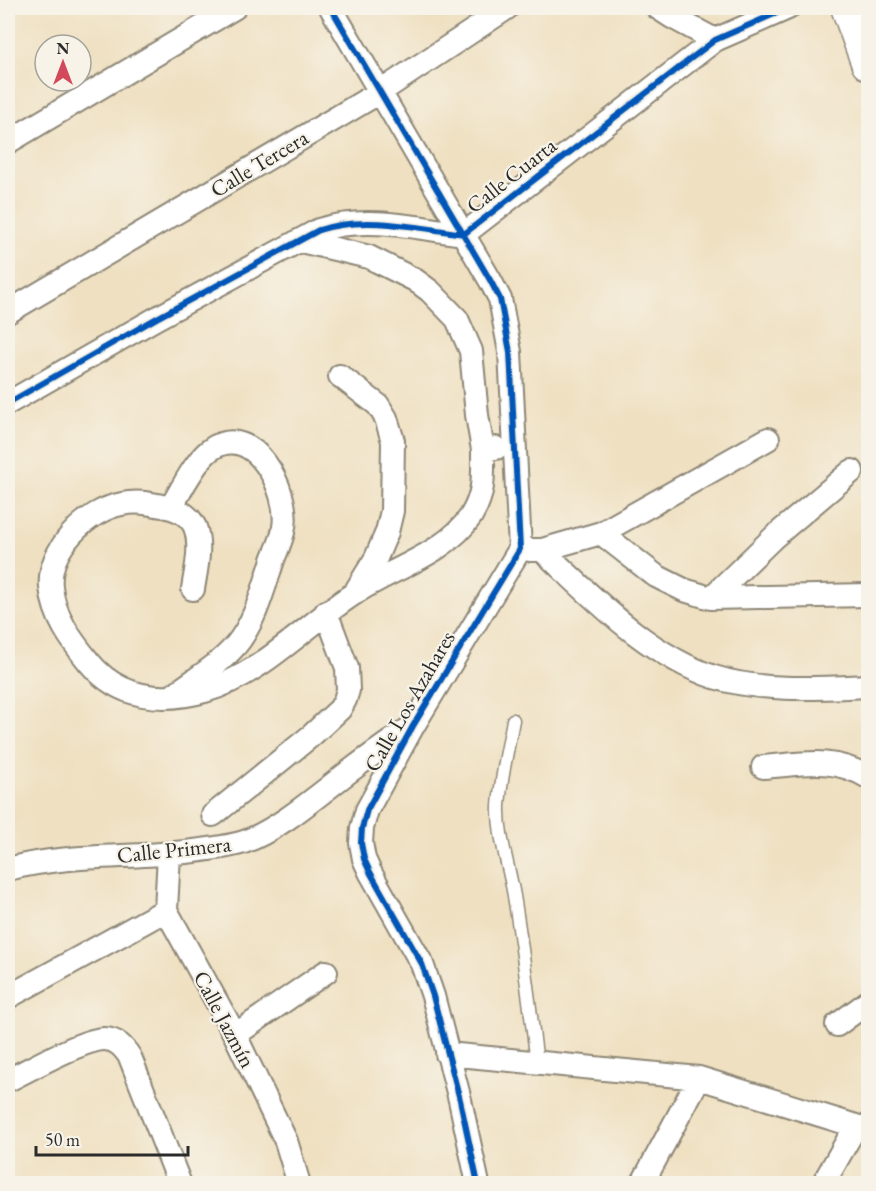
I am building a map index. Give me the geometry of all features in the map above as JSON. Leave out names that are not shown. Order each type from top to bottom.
[{"type":"main road","points":[[847,15],[866,57]]},
{"type":"street","points":[[8,142],[234,8]]},
{"type":"street","points":[[331,8],[500,299],[510,352],[520,549],[542,550],[601,533],[768,439]]},
{"type":"street","name":"Calle Tercera","points":[[8,312],[380,92],[507,8]]},
{"type":"street","points":[[658,8],[716,40]]},
{"type":"street","name":"Calle Cuarta","points":[[8,403],[155,319],[319,230],[333,225],[386,224],[464,234],[716,40],[788,8]]},
{"type":"street","points":[[193,590],[198,555],[195,528],[185,515],[171,507],[138,502],[119,504],[97,513],[76,531],[60,551],[54,565],[51,585],[56,609],[66,633],[94,669],[120,688],[143,696],[171,697],[194,693],[223,685],[260,664],[326,612],[378,579],[416,561],[456,533],[471,516],[483,492],[483,450],[471,351],[457,319],[422,286],[369,256],[301,240]]},
{"type":"street","points":[[340,376],[378,405],[386,418],[393,441],[392,511],[387,532],[376,558],[355,593]]},
{"type":"street","points":[[171,507],[198,464],[209,451],[222,444],[233,442],[251,447],[267,466],[280,492],[284,511],[284,528],[247,628],[236,645],[221,660],[171,697]]},
{"type":"street","points":[[483,450],[515,445]]},
{"type":"street","points":[[711,598],[774,537],[852,471]]},
{"type":"street","points":[[601,533],[656,576],[684,590],[711,598],[868,595]]},
{"type":"street","name":"Calle Los Azahares","points":[[478,1184],[460,1100],[433,996],[422,964],[370,872],[361,843],[367,810],[413,726],[520,549]]},
{"type":"street","points":[[542,550],[624,625],[652,645],[714,677],[739,683],[777,686],[830,688],[868,686]]},
{"type":"street","points":[[213,815],[312,735],[339,709],[345,700],[348,690],[346,668],[326,612]]},
{"type":"street","name":"Calle Primera","points":[[8,868],[80,858],[169,854],[218,848],[242,842],[261,834],[319,795],[413,726]]},
{"type":"street","points":[[763,767],[833,763],[853,768],[868,777]]},
{"type":"street","points":[[8,997],[166,910],[169,854]]},
{"type":"street","name":"Calle Jazmín","points":[[166,910],[235,1035],[286,1141],[299,1184]]},
{"type":"street","points":[[235,1035],[326,972]]},
{"type":"street","points":[[837,1025],[868,1002]]},
{"type":"street","points":[[8,1080],[88,1042],[105,1039],[115,1041],[130,1057],[180,1184]]},
{"type":"street","points":[[447,1054],[699,1078],[862,1127],[823,1184]]},
{"type":"street","points":[[642,1184],[699,1078]]},
{"type":"lane","points":[[513,720],[502,780],[499,806],[500,828],[526,966],[537,1063]]},
{"type":"cycle path","points":[[331,8],[500,299],[510,352],[520,549],[413,726],[367,810],[361,843],[364,859],[370,872],[422,964],[433,996],[460,1100],[478,1184]]},
{"type":"cycle path","points":[[8,403],[155,319],[319,230],[355,223],[373,223],[464,234],[715,40],[788,8]]}]
